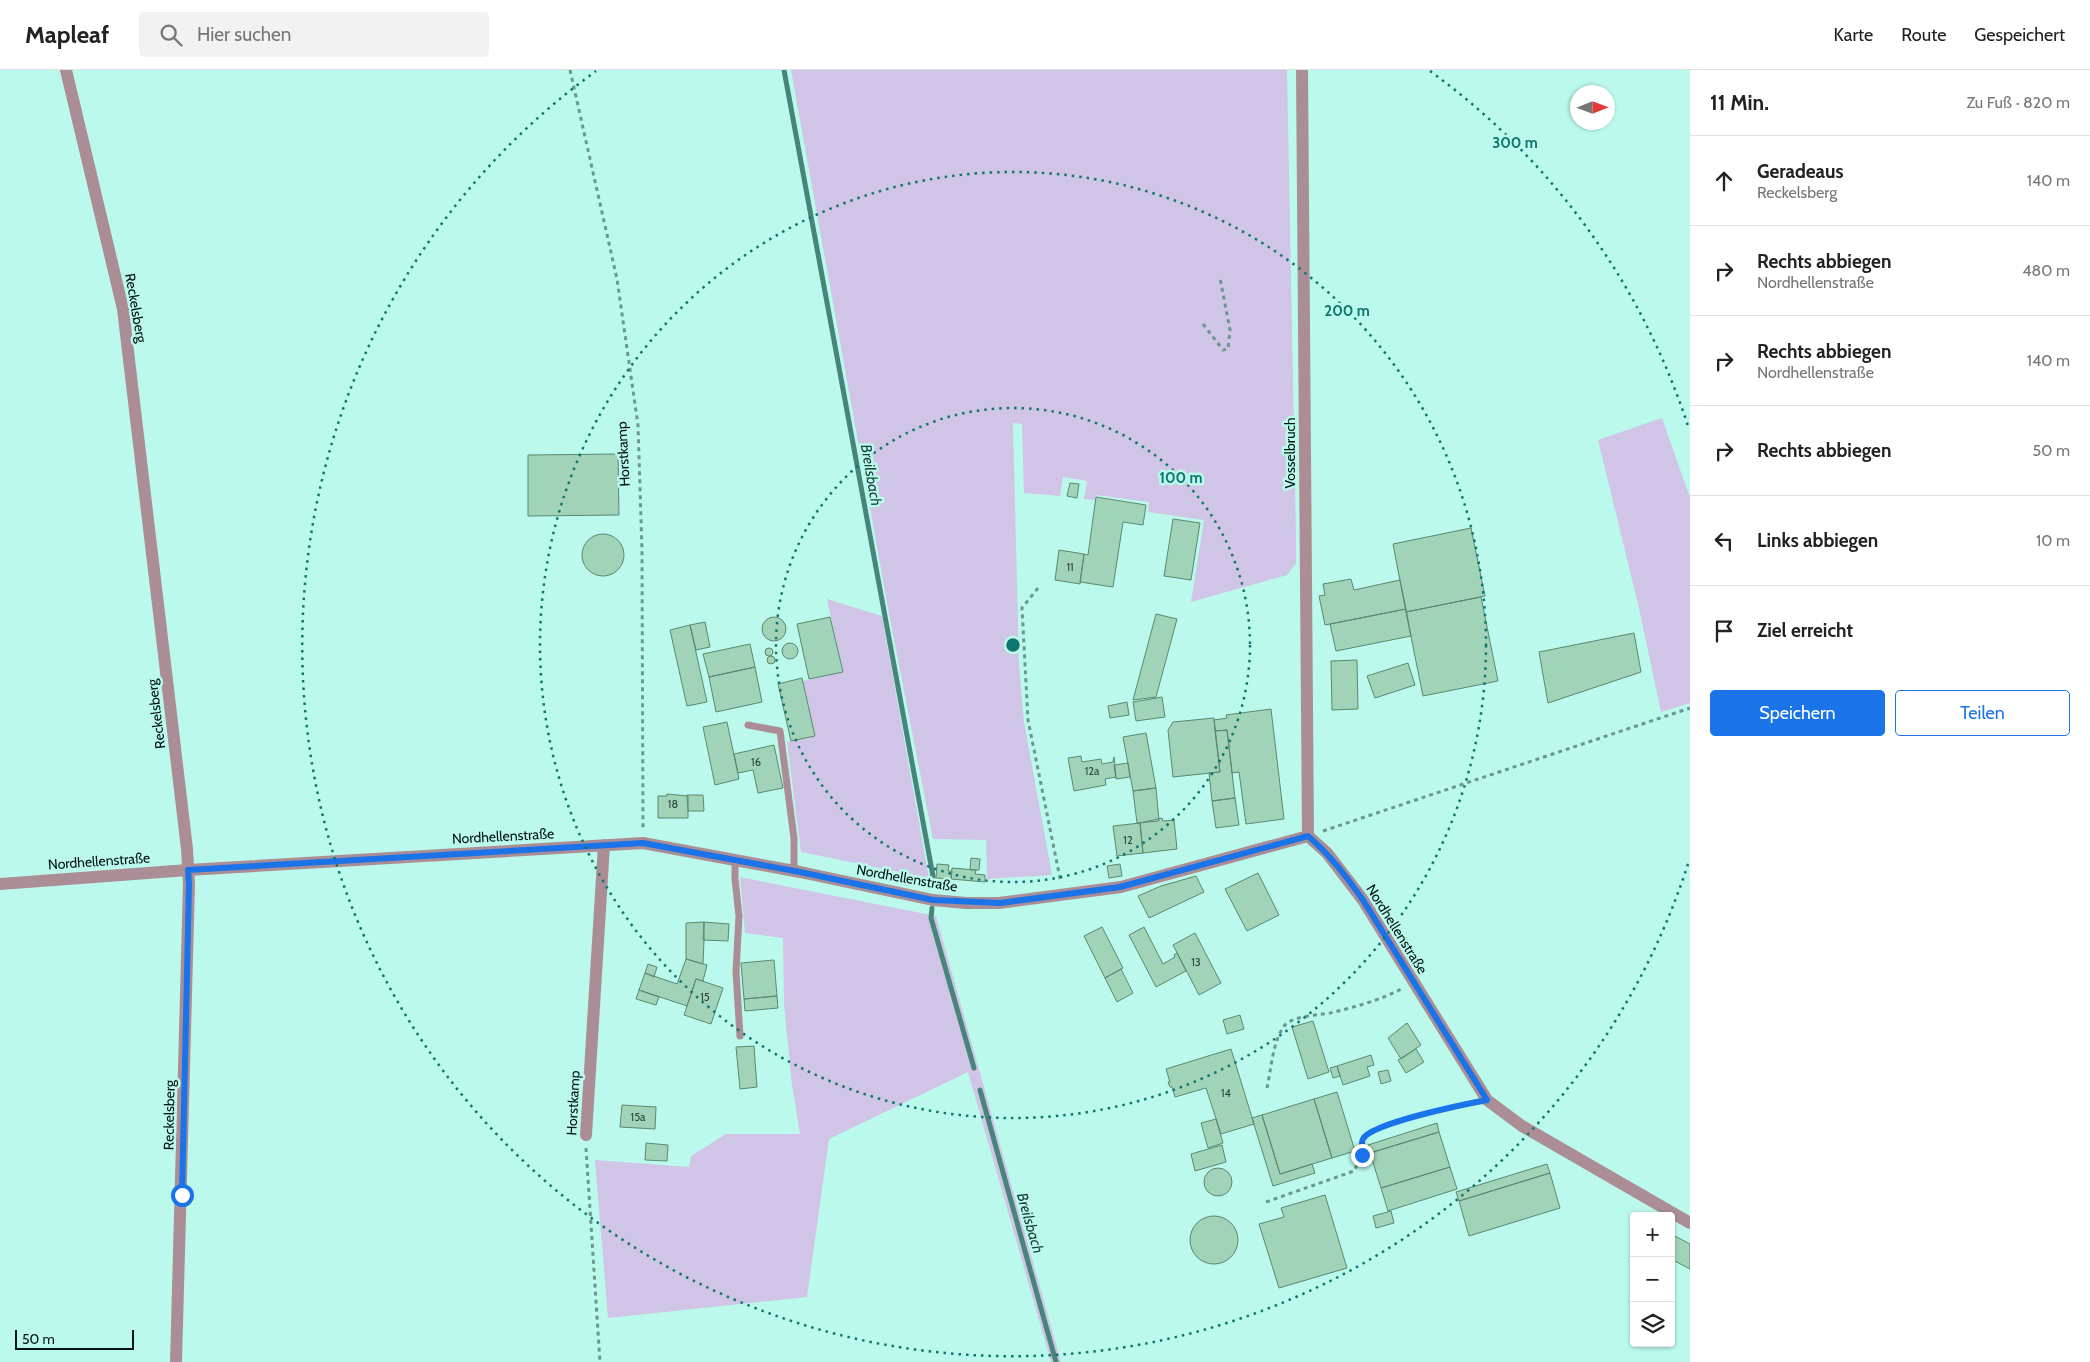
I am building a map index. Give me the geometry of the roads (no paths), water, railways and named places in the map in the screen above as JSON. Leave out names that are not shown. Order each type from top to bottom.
[{"type":"street","name":"Reckelsberg","points":[[66,70],[123,308],[188,870],[188,932],[176,1362]]},
{"type":"street","name":"Vosselbruch","points":[[1302,70],[1308,836]]},
{"type":"street","name":"Nordhellenstraße","points":[[0,884],[188,870],[643,843],[794,871],[933,900],[1000,903],[1120,887],[1308,836],[1341,869],[1363,900],[1487,1100],[1522,1126],[1690,1223]]},
{"type":"street","name":"Horstkamp","points":[[586,1135],[604,845]]},
{"type":"lane","points":[[748,725],[780,732],[794,838],[794,871]]},
{"type":"lane","points":[[735,860],[739,916],[736,972],[740,1036]]},
{"type":"waterway","name":"Breilsbach","points":[[784,70],[933,876],[933,885]]},
{"type":"waterway","name":"Breilsbach","points":[[932,908],[931,918],[974,1068]]},
{"type":"waterway","name":"Breilsbach","points":[[980,1090],[1056,1362]]}]
